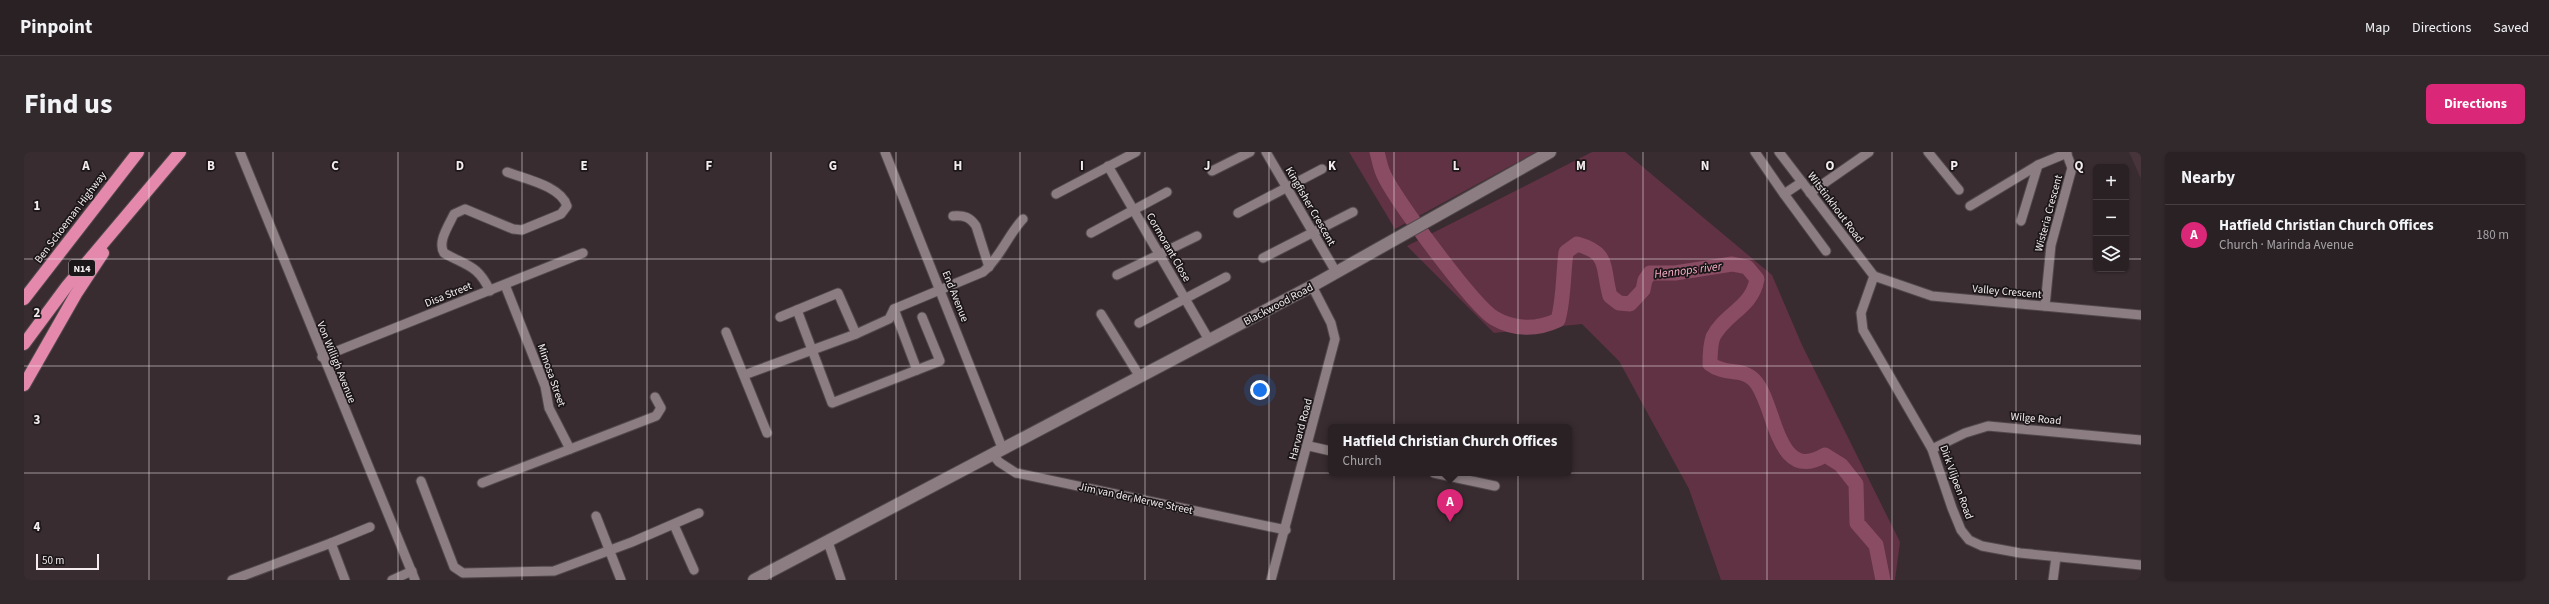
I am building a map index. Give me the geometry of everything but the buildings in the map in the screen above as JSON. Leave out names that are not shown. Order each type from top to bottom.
[{"type":"highway","name":"Ben Schoeman Highway","points":[[24,299],[123,168],[138,152]]},
{"type":"highway","name":"N14","points":[[24,344],[67,286],[143,194],[180,152]]},
{"type":"highway","points":[[24,290],[123,168]]},
{"type":"highway","points":[[24,384],[76,294],[143,194]]},
{"type":"street","name":"Von Willigh Avenue","points":[[240,152],[322,358],[413,576]]},
{"type":"street","name":"End Avenue","points":[[885,152],[941,290],[998,452]]},
{"type":"street","points":[[1056,194],[1136,152]]},
{"type":"street","points":[[1212,171],[1250,152]]},
{"type":"street","name":"Kingfisher Crescent","points":[[1266,152],[1336,272]]},
{"type":"street","name":"Blackwood Road","points":[[998,452],[1312,286],[1405,232],[1550,152]]},
{"type":"street","points":[[1755,152],[1826,251]]},
{"type":"street","name":"Witstinkhout Road","points":[[1779,152],[1874,276]]},
{"type":"street","points":[[1810,193],[1869,152]]},
{"type":"street","points":[[1928,152],[1959,190]]},
{"type":"street","points":[[1970,206],[2038,165],[2067,152]]},
{"type":"street","name":"Wisteria Crescent","points":[[2045,306],[2051,245],[2072,168],[2067,152]]},
{"type":"street","points":[[2021,221],[2038,165]]},
{"type":"street","name":"Cormorant Close","points":[[1108,166],[1209,340]]},
{"type":"street","points":[[1238,213],[1322,170]]},
{"type":"street","points":[[490,291],[484,277],[477,270],[444,253],[442,250],[443,240],[454,214],[465,209],[513,229],[522,230],[561,214],[567,206],[562,197],[552,189],[507,172]]},
{"type":"street","points":[[1784,194],[1802,182]]},
{"type":"street","points":[[1091,233],[1167,192]]},
{"type":"street","points":[[1263,258],[1353,212]]},
{"type":"street","points":[[953,216],[962,215],[972,220],[976,226],[989,267]]},
{"type":"street","points":[[744,376],[856,334],[889,319],[894,309],[941,290],[989,267],[1014,229],[1023,219]]},
{"type":"street","points":[[1116,275],[1197,236]]},
{"type":"street","name":"Disa Street","points":[[322,358],[583,253]]},
{"type":"street","name":"Valley Crescent","points":[[1874,276],[1932,296],[2141,315]]},
{"type":"street","name":"Dirk Viljoen Road","points":[[1874,276],[1861,313],[1863,330],[1932,449],[1952,508],[1961,530],[1969,540],[1993,548],[2141,565]]},
{"type":"street","points":[[1139,323],[1226,277]]},
{"type":"street","name":"Mimosa Street","points":[[505,285],[545,386],[549,408],[570,449]]},
{"type":"street","name":"Harvard Road","points":[[1272,580],[1309,446],[1335,339],[1331,322],[1312,286]]},
{"type":"street","points":[[780,317],[838,293],[856,334]]},
{"type":"street","points":[[894,309],[917,370]]},
{"type":"street","points":[[797,310],[832,403],[940,361],[922,317]]},
{"type":"street","points":[[1101,314],[1140,377]]},
{"type":"street","points":[[726,332],[767,433]]},
{"type":"street","points":[[482,483],[656,416],[661,408],[654,397]]},
{"type":"street","name":"Wilge Road","points":[[1932,449],[1965,433],[1988,426],[2141,440]]},
{"type":"street","points":[[1309,446],[1328,450]]},
{"type":"street","points":[[754,580],[998,452]]},
{"type":"street","name":"Jim van der Merwe Street","points":[[998,452],[1002,464],[1016,473],[1286,530]]},
{"type":"street","points":[[1448,476],[1495,486]]},
{"type":"street","points":[[421,481],[450,560],[458,571],[471,574],[545,576],[674,524],[698,512]]},
{"type":"street","points":[[596,516],[621,580]]},
{"type":"street","points":[[674,524],[694,570]]},
{"type":"street","points":[[232,580],[370,527]]},
{"type":"street","points":[[828,542],[841,580]]},
{"type":"street","points":[[331,543],[345,580]]},
{"type":"street","points":[[2053,580],[2056,556]]},
{"type":"street","points":[[392,580],[413,576]]},
{"type":"shaded area","points":[[1349,152],[1536,152],[1395,229]]},
{"type":"shaded area","points":[[1592,152],[1625,152],[1772,275],[1802,345],[1900,542],[1895,580],[1721,580],[1689,489],[1619,361],[1582,324],[1494,333],[1407,246]]},
{"type":"shaded area","points":[[2129,152],[2141,152],[2141,179]]},
{"type":"waterway","name":"Hennops river","points":[[1377,152],[1382,170],[1390,186],[1434,250],[1484,309],[1494,318],[1509,325],[1518,327],[1534,327],[1542,326],[1558,320],[1566,252],[1577,244],[1588,248],[1600,257],[1605,269],[1610,296],[1619,303],[1630,304],[1643,290],[1645,280],[1650,273],[1675,273],[1732,264],[1747,267],[1757,279],[1754,289],[1750,297],[1724,322],[1713,337],[1710,364],[1722,370],[1739,372],[1754,380],[1761,391],[1779,437],[1786,450],[1796,459],[1808,461],[1825,455],[1841,465],[1856,484],[1857,523],[1876,545],[1883,580]]},
{"type":"place","name":"Hatfield Christian Church Offices","points":[[1450,522]]}]
